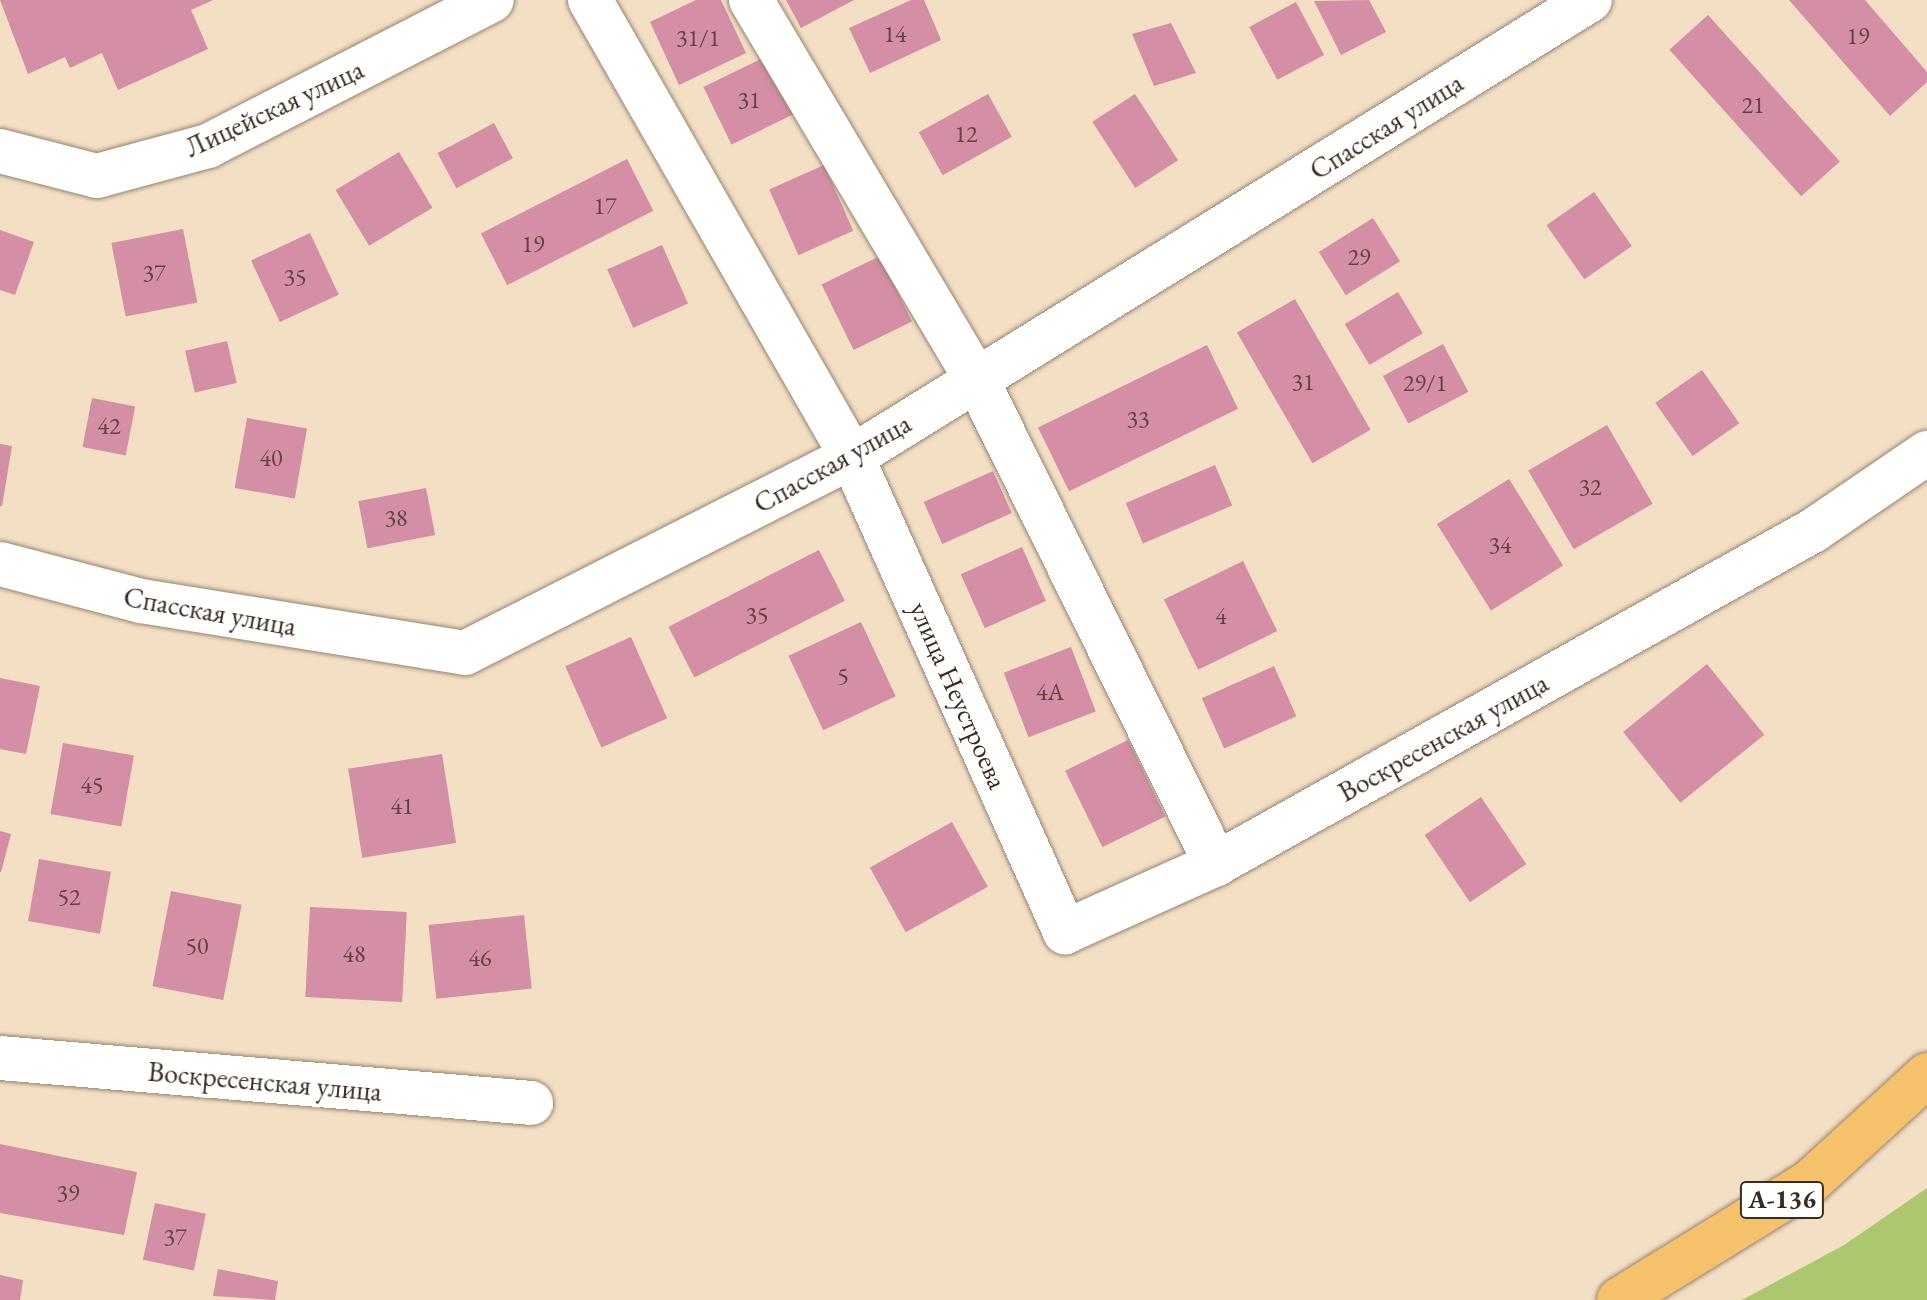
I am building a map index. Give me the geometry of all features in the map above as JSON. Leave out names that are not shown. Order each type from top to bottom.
[{"type":"main road","name":"А-136","points":[[1619,1300],[1810,1182],[1927,1075]]},
{"type":"street","name":"Лицейская улица","points":[[0,151],[97,176],[208,146],[492,0]]},
{"type":"street","name":"улица Неустроева","points":[[590,0],[852,457],[1065,932]]},
{"type":"street","points":[[751,0],[977,380],[1216,864]]},
{"type":"street","name":"Спасская улица","points":[[0,564],[141,601],[465,653],[852,457],[1590,0]]},
{"type":"street","name":"Воскресенская улица","points":[[1065,932],[1216,864],[1814,530],[1927,453]]},
{"type":"street","name":"Воскресенская улица","points":[[0,1058],[531,1103]]},
{"type":"green space","points":[[1927,1188],[1927,1300],[1742,1300],[1844,1245]]},
{"type":"building","points":[[0,0],[213,0],[191,10],[208,49],[118,90],[102,53],[70,68],[65,57],[28,74]]},
{"type":"building","points":[[696,0],[721,0],[746,53],[679,85],[650,22]]},
{"type":"building","points":[[786,0],[854,0],[801,28]]},
{"type":"building","points":[[911,0],[924,0],[941,40],[870,73],[849,28]]},
{"type":"building","points":[[1369,0],[1386,32],[1341,55],[1314,1]]},
{"type":"building","points":[[1789,0],[1865,0],[1927,72],[1927,82],[1890,116]]},
{"type":"building","points":[[1296,2],[1324,55],[1277,80],[1249,27]]},
{"type":"building","points":[[1708,15],[1840,161],[1801,196],[1669,50]]},
{"type":"building","points":[[1171,23],[1196,73],[1154,86],[1132,34]]},
{"type":"building","points":[[769,55],[797,113],[731,145],[703,87]]},
{"type":"building","points":[[988,94],[1012,137],[943,175],[919,132]]},
{"type":"building","points":[[1135,94],[1178,160],[1135,188],[1092,122]]},
{"type":"building","points":[[494,123],[513,158],[456,188],[437,153]]},
{"type":"building","points":[[399,152],[432,208],[369,246],[336,190]]},
{"type":"building","points":[[627,159],[653,211],[507,285],[481,233]]},
{"type":"building","points":[[824,165],[853,231],[798,255],[769,189]]},
{"type":"building","points":[[1594,192],[1632,246],[1584,279],[1546,225]]},
{"type":"building","points":[[1373,218],[1400,261],[1346,295],[1319,252]]},
{"type":"building","points":[[183,229],[197,303],[126,317],[111,243]]},
{"type":"building","points":[[0,230],[34,242],[15,295],[0,290]]},
{"type":"building","points":[[310,233],[339,295],[280,322],[251,260]]},
{"type":"building","points":[[662,245],[688,303],[633,328],[607,269]]},
{"type":"building","points":[[880,256],[912,322],[854,350],[822,284]]},
{"type":"building","points":[[1398,292],[1423,333],[1370,365],[1345,324]]},
{"type":"building","points":[[1295,299],[1370,430],[1312,463],[1237,332]]},
{"type":"building","points":[[227,341],[237,383],[195,393],[185,351]]},
{"type":"building","points":[[1443,344],[1468,392],[1408,424],[1383,376]]},
{"type":"building","points":[[1207,345],[1238,409],[1069,491],[1038,427]]},
{"type":"building","points":[[1702,370],[1739,423],[1693,456],[1655,403]]},
{"type":"building","points":[[92,398],[135,406],[126,455],[82,447]]},
{"type":"building","points":[[247,418],[307,429],[295,499],[235,488]]},
{"type":"building","points":[[1607,425],[1652,504],[1574,549],[1528,470]]},
{"type":"building","points":[[0,444],[12,446],[2,506],[0,506]]},
{"type":"building","points":[[1215,465],[1232,506],[1143,543],[1126,503]]},
{"type":"building","points":[[993,471],[1012,513],[942,544],[924,502]]},
{"type":"building","points":[[1509,479],[1563,566],[1491,611],[1437,524]]},
{"type":"building","points":[[426,488],[435,535],[367,548],[358,501]]},
{"type":"building","points":[[1022,547],[1046,601],[985,628],[961,574]]},
{"type":"building","points":[[819,550],[845,601],[694,678],[668,627]]},
{"type":"building","points":[[1243,561],[1277,631],[1198,670],[1164,600]]},
{"type":"building","points":[[861,622],[896,696],[823,730],[788,656]]},
{"type":"building","points":[[631,637],[667,718],[601,748],[565,666]]},
{"type":"building","points":[[1071,647],[1096,711],[1029,737],[1004,673]]},
{"type":"building","points":[[1707,664],[1764,735],[1680,803],[1623,732]]},
{"type":"building","points":[[1274,666],[1296,716],[1224,748],[1202,698]]},
{"type":"building","points":[[0,678],[40,686],[26,754],[0,749]]},
{"type":"building","points":[[1128,740],[1165,816],[1102,847],[1065,771]]},
{"type":"building","points":[[63,743],[134,756],[121,826],[50,814]]},
{"type":"building","points":[[442,754],[456,843],[362,858],[348,769]]},
{"type":"building","points":[[1481,797],[1526,864],[1470,902],[1425,835]]},
{"type":"building","points":[[952,822],[988,887],[906,932],[870,868]]},
{"type":"building","points":[[0,831],[11,834],[1,872],[0,872]]},
{"type":"building","points":[[39,859],[111,872],[100,934],[28,921]]},
{"type":"building","points":[[171,891],[242,905],[223,1000],[152,986]]},
{"type":"building","points":[[310,907],[407,912],[402,1002],[305,997]]},
{"type":"building","points":[[524,915],[532,989],[436,999],[429,925]]},
{"type":"building","points":[[0,1144],[137,1172],[124,1235],[0,1213]]},
{"type":"building","points":[[155,1203],[206,1214],[194,1271],[143,1260]]},
{"type":"building","points":[[218,1269],[278,1281],[275,1300],[213,1296]]},
{"type":"building","points":[[0,1275],[23,1280],[20,1300],[0,1300]]}]
